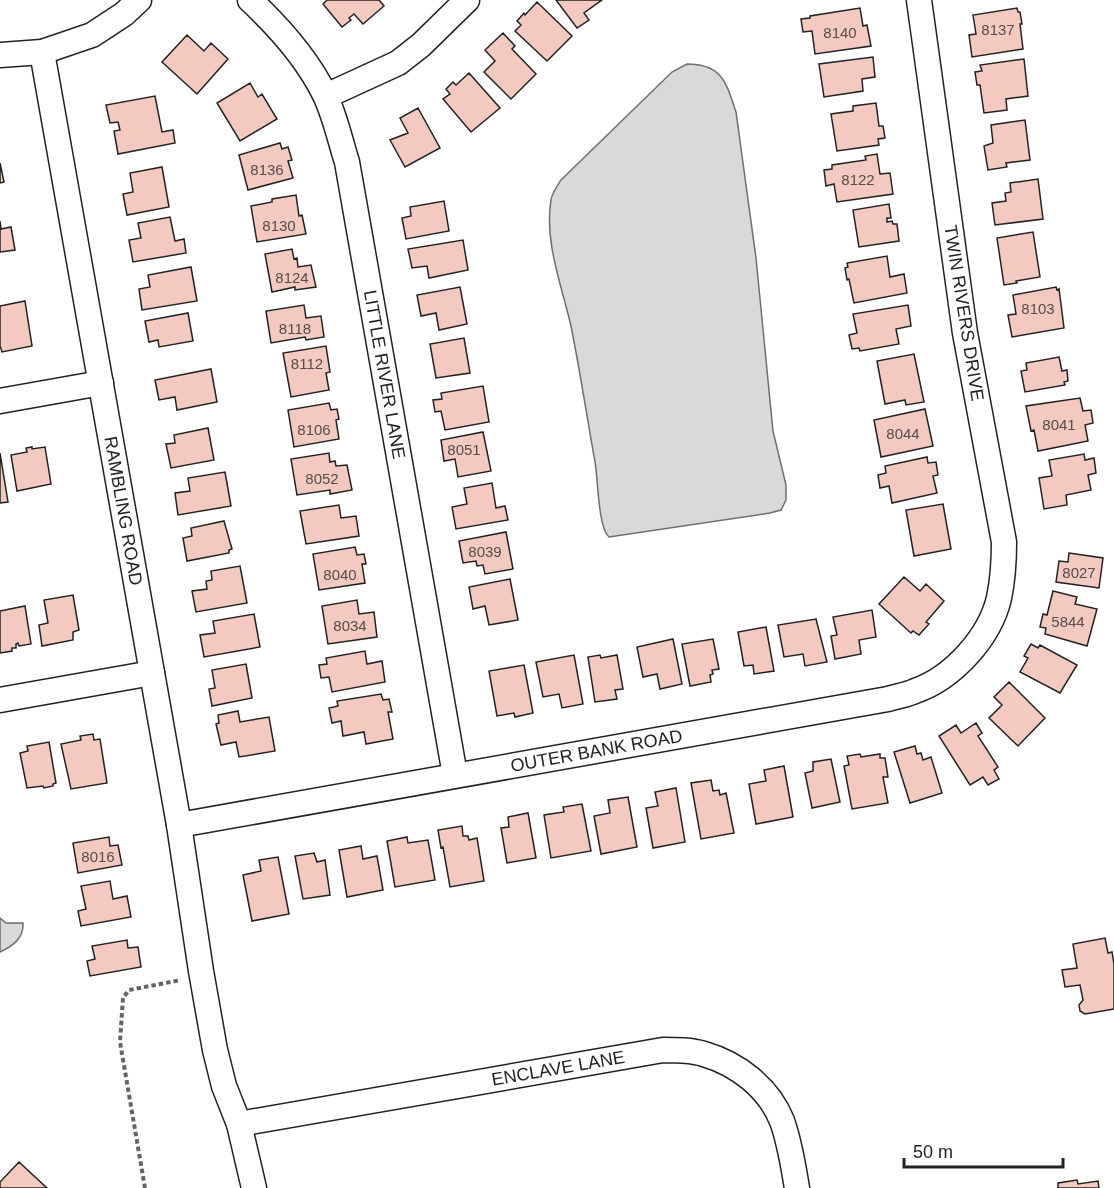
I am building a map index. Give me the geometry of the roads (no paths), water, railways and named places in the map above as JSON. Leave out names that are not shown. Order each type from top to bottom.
[{"type":"street","points":[[0,55],[42,52],[92,34],[124,14],[139,0]]},
{"type":"street","name":"LITTLE RIVER LANE","points":[[249,0],[289,40],[326,96],[346,162],[455,775]]},
{"type":"street","points":[[326,96],[398,63],[421,45],[467,0]]},
{"type":"street","name":"TWIN RIVERS DRIVE","points":[[919,0],[965,333],[1004,542],[1004,568],[998,600],[989,624]]},
{"type":"street","name":"RAMBLING ROAD","points":[[42,52],[179,825],[201,974],[215,1050],[224,1086],[239,1124],[254,1188]]},
{"type":"street","points":[[0,401],[101,383]]},
{"type":"street","name":"OUTER BANK ROAD","points":[[179,825],[888,699],[916,691],[958,664],[989,624]]},
{"type":"street","points":[[0,700],[152,673]]},
{"type":"street","name":"ENCLAVE LANE","points":[[239,1124],[652,1052],[684,1050],[704,1054],[729,1065],[749,1077],[766,1092],[781,1118],[789,1143],[797,1188]]}]
